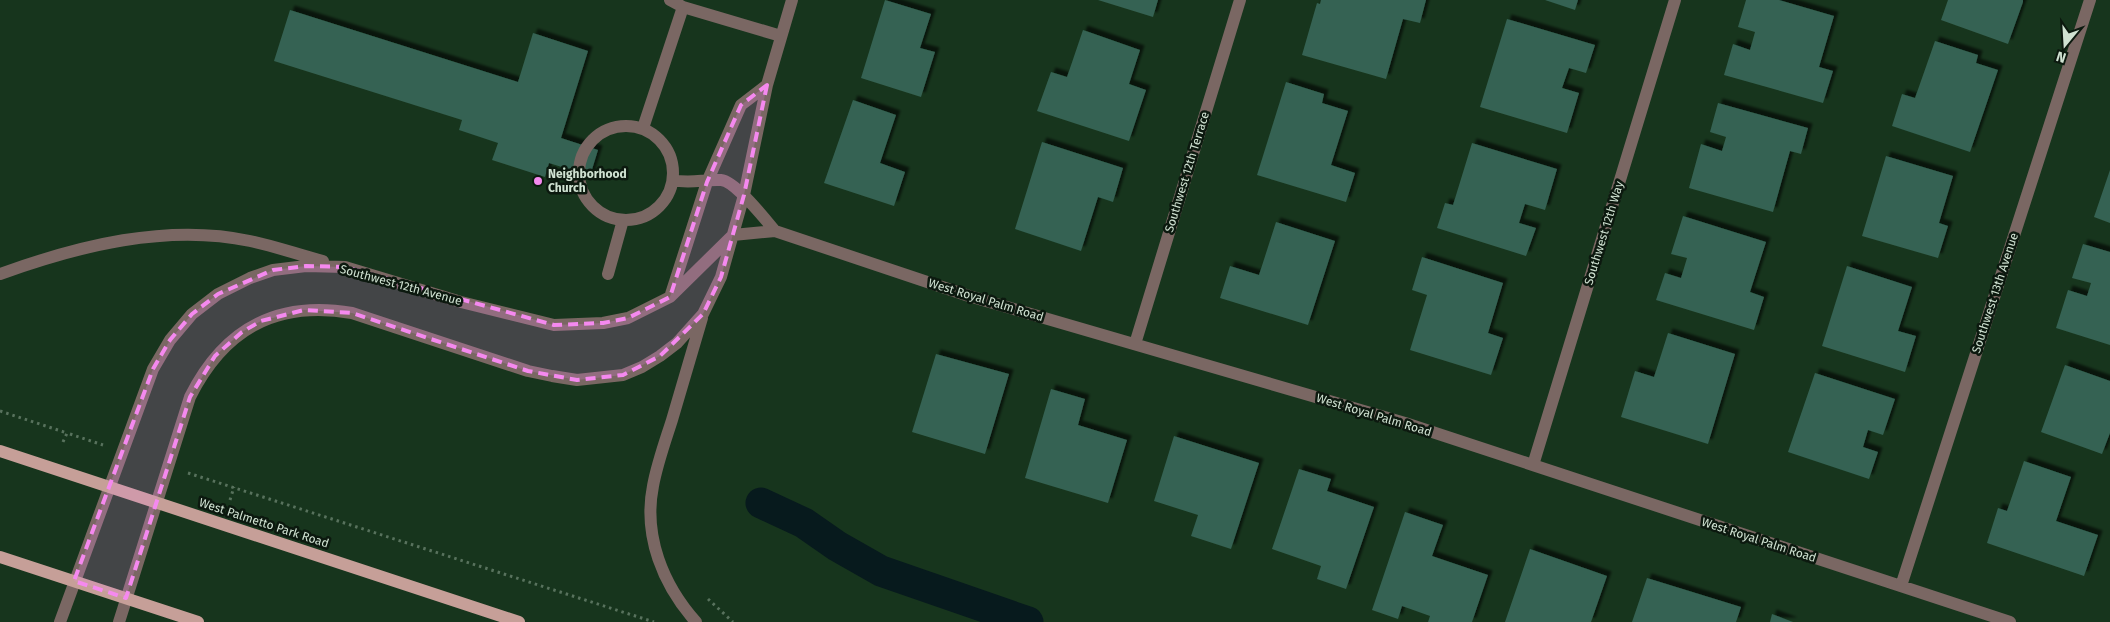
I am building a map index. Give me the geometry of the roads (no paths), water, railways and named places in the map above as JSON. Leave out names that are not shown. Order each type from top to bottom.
[{"type":"main road","name":"West Palmetto Park Road","points":[[0,451],[518,622]]},
{"type":"main road","points":[[0,557],[195,621]]},
{"type":"street","points":[[670,0],[683,7],[781,36]]},
{"type":"street","points":[[696,622],[667,584],[653,539],[653,488],[659,462],[704,314],[721,277],[733,235],[744,195],[767,85],[792,0]]},
{"type":"street","name":"Southwest 12th Terrace","points":[[1135,344],[1240,0]]},
{"type":"street","name":"Southwest 12th Way","points":[[1533,465],[1674,0]]},
{"type":"street","name":"Southwest 13th Avenue","points":[[1900,586],[2090,0]]},
{"type":"street","points":[[643,128],[683,7]]},
{"type":"street","points":[[670,297],[707,182],[741,105],[767,85]]},
{"type":"street","points":[[627,125],[643,128],[657,136],[667,148],[674,164],[670,193],[662,205],[650,214],[624,220],[608,216],[594,208],[584,195],[579,179],[579,163],[585,148],[596,135],[610,127],[627,125]]},
{"type":"street","points":[[673,180],[683,182],[722,180],[744,195],[775,231]]},
{"type":"street","points":[[608,274],[624,220]]},
{"type":"street","name":"West Royal Palm Road","points":[[733,235],[775,231],[969,296],[1405,423],[2010,622]]},
{"type":"street","name":"Southwest 12th Avenue","points":[[60,622],[153,369],[170,340],[192,314],[218,294],[250,278],[273,270],[306,266],[345,267],[494,311],[554,325],[603,324],[628,318],[670,297],[733,235]]},
{"type":"street","points":[[0,274],[52,257],[98,245],[181,236],[216,236],[250,241],[345,267]]},
{"type":"street","points":[[119,622],[190,397],[202,373],[225,346],[242,332],[261,322],[283,314],[304,310],[327,309],[352,313],[528,371],[576,380],[601,379],[642,368],[677,343],[704,314]]},
{"type":"waterway","points":[[761,503],[804,523],[837,546],[881,571],[1028,622]]},
{"type":"place","name":"Neighborhood Church","points":[[538,181]]}]
